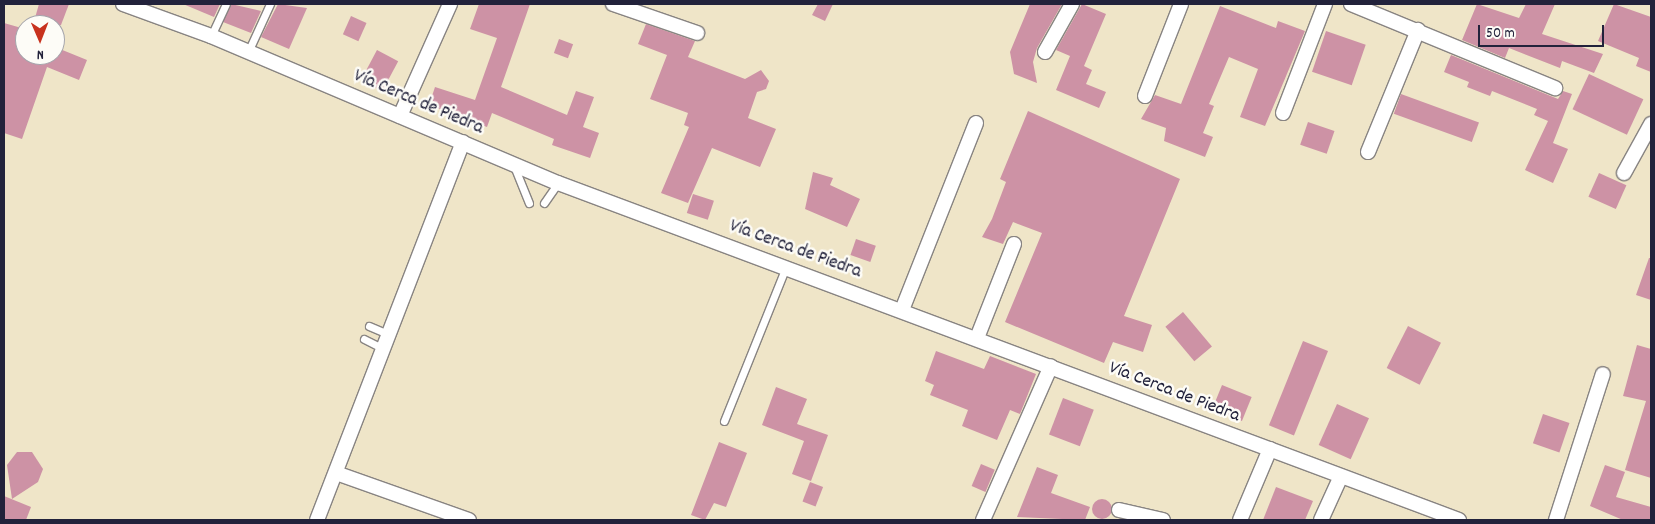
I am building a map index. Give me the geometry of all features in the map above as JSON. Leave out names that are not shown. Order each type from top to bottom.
[{"type":"street","name":"Vía Cerca de Piedra","points":[[122,4],[211,36],[558,182],[1458,520]]},
{"type":"street","points":[[400,116],[450,4]]},
{"type":"street","points":[[613,4],[697,33]]},
{"type":"street","points":[[1046,52],[1072,4]]},
{"type":"street","points":[[1145,96],[1181,4]]},
{"type":"street","points":[[1283,113],[1325,4]]},
{"type":"street","points":[[1351,4],[1388,10],[1418,30],[1556,88]]},
{"type":"street","points":[[1368,152],[1418,30]]},
{"type":"street","points":[[902,310],[976,123]]},
{"type":"street","points":[[1624,173],[1651,124]]},
{"type":"street","points":[[317,520],[385,349],[463,142]]},
{"type":"street","points":[[977,338],[1014,244]]},
{"type":"street","points":[[983,520],[1051,366]]},
{"type":"street","points":[[1556,520],[1604,374]]},
{"type":"street","points":[[1240,520],[1270,449]]},
{"type":"street","points":[[336,473],[469,520]]},
{"type":"street","points":[[1321,520],[1341,476]]},
{"type":"street","points":[[1118,510],[1163,520]]},
{"type":"lane","points":[[211,36],[226,4]]},
{"type":"lane","points":[[248,52],[270,4]]},
{"type":"lane","points":[[513,164],[529,203]]},
{"type":"lane","points":[[544,203],[558,182]]},
{"type":"lane","points":[[724,421],[787,267]]},
{"type":"lane","points":[[369,326],[390,335]]},
{"type":"lane","points":[[364,339],[385,349]]},
{"type":"building","points":[[39,4],[69,4],[65,15],[36,15]]},
{"type":"building","points":[[183,4],[220,4],[214,17]]},
{"type":"building","points":[[231,4],[261,11],[251,33],[223,22]]},
{"type":"building","points":[[278,4],[307,8],[289,49],[261,37]]},
{"type":"building","points":[[479,4],[530,4],[501,87],[567,115],[576,91],[594,97],[583,127],[599,133],[590,158],[552,145],[554,139],[492,113],[487,127],[429,105],[435,87],[475,100],[497,38],[470,29]]},
{"type":"building","points":[[818,4],[833,4],[825,21],[812,15]]},
{"type":"building","points":[[1030,4],[1062,4],[1037,48],[1033,62],[1037,83],[1014,74],[1010,52]]},
{"type":"building","points":[[1082,4],[1106,14],[1084,66],[1092,70],[1086,84],[1106,92],[1099,108],[1056,90],[1070,56],[1056,50]]},
{"type":"building","points":[[1477,4],[1519,18],[1526,4],[1555,4],[1542,34],[1603,54],[1594,73],[1562,61],[1560,68],[1509,48],[1505,58],[1462,40]]},
{"type":"building","points":[[1614,4],[1651,17],[1651,72],[1636,66],[1639,58],[1598,41]]},
{"type":"building","points":[[1220,6],[1276,28],[1278,21],[1305,31],[1265,126],[1240,117],[1258,69],[1229,57],[1209,104],[1214,106],[1203,133],[1213,137],[1205,157],[1164,141],[1166,128],[1141,119],[1155,95],[1181,104]]},
{"type":"building","points":[[351,16],[367,23],[358,41],[343,34]]},
{"type":"building","points":[[4,23],[15,26],[15,65],[65,65],[65,51],[87,60],[79,80],[47,67],[22,139],[4,133]]},
{"type":"building","points":[[646,24],[695,41],[688,57],[745,79],[761,70],[769,81],[766,89],[757,92],[748,118],[776,129],[760,167],[712,148],[688,203],[661,193],[689,127],[684,125],[688,113],[650,99],[667,55],[638,44]]},
{"type":"building","points":[[1326,31],[1366,45],[1352,85],[1312,72]]},
{"type":"building","points":[[559,39],[573,44],[568,58],[554,53]]},
{"type":"building","points":[[377,50],[398,61],[382,91],[361,80]]},
{"type":"building","points":[[1451,55],[1558,99],[1563,91],[1572,94],[1553,143],[1568,149],[1553,183],[1525,170],[1548,121],[1534,115],[1537,109],[1492,91],[1490,96],[1467,87],[1469,82],[1444,72]]},
{"type":"building","points":[[1589,74],[1643,99],[1627,135],[1573,109]]},
{"type":"building","points":[[1401,94],[1479,122],[1472,142],[1394,114]]},
{"type":"building","points":[[1028,111],[1180,179],[1124,316],[1152,325],[1143,352],[1113,342],[1104,363],[1005,322],[1042,233],[1013,222],[1003,244],[982,237],[992,219],[1006,182],[1000,179]]},
{"type":"building","points":[[1308,122],[1334,131],[1327,154],[1300,145]]},
{"type":"building","points":[[813,172],[833,178],[830,185],[860,199],[847,227],[805,209]]},
{"type":"building","points":[[1599,173],[1626,185],[1616,209],[1588,197]]},
{"type":"building","points":[[693,194],[714,201],[708,220],[687,213]]},
{"type":"building","points":[[856,239],[876,246],[870,262],[850,255]]},
{"type":"building","points":[[1649,258],[1651,258],[1651,300],[1636,295]]},
{"type":"building","points":[[1183,312],[1212,346],[1194,361],[1165,327]]},
{"type":"building","points":[[1408,326],[1441,343],[1420,385],[1387,368]]},
{"type":"building","points":[[1303,341],[1328,351],[1294,435],[1269,425]]},
{"type":"building","points":[[1637,345],[1651,349],[1651,478],[1625,470],[1646,401],[1623,396]]},
{"type":"building","points":[[936,351],[984,369],[990,356],[1036,374],[1020,414],[1010,410],[997,440],[962,426],[968,410],[930,395],[934,385],[925,381]]},
{"type":"building","points":[[1222,385],[1252,397],[1242,421],[1212,409]]},
{"type":"building","points":[[776,387],[807,399],[797,424],[828,435],[811,481],[792,474],[804,441],[762,425]]},
{"type":"building","points":[[1063,398],[1094,410],[1080,446],[1049,434]]},
{"type":"building","points":[[1337,404],[1369,418],[1351,459],[1319,445]]},
{"type":"building","points":[[1543,414],[1569,423],[1559,452],[1533,443]]},
{"type":"building","points":[[719,442],[747,453],[726,507],[714,503],[705,520],[691,515]]},
{"type":"building","points":[[17,452],[32,452],[43,469],[38,482],[12,499],[7,465]]},
{"type":"building","points":[[981,464],[995,470],[985,492],[972,486]]},
{"type":"building","points":[[1605,465],[1625,472],[1616,497],[1651,507],[1651,520],[1623,520],[1590,506]]},
{"type":"building","points":[[1037,467],[1058,475],[1051,493],[1090,507],[1085,520],[1017,517]]},
{"type":"building","points":[[810,482],[823,487],[816,507],[802,502]]},
{"type":"building","points":[[1276,487],[1313,501],[1305,520],[1263,520]]},
{"type":"building","points":[[4,496],[31,507],[26,520],[4,520]]},
{"type":"building","points":[[1102,499],[1109,502],[1112,509],[1109,516],[1102,519],[1095,516],[1092,509],[1095,502]]}]
